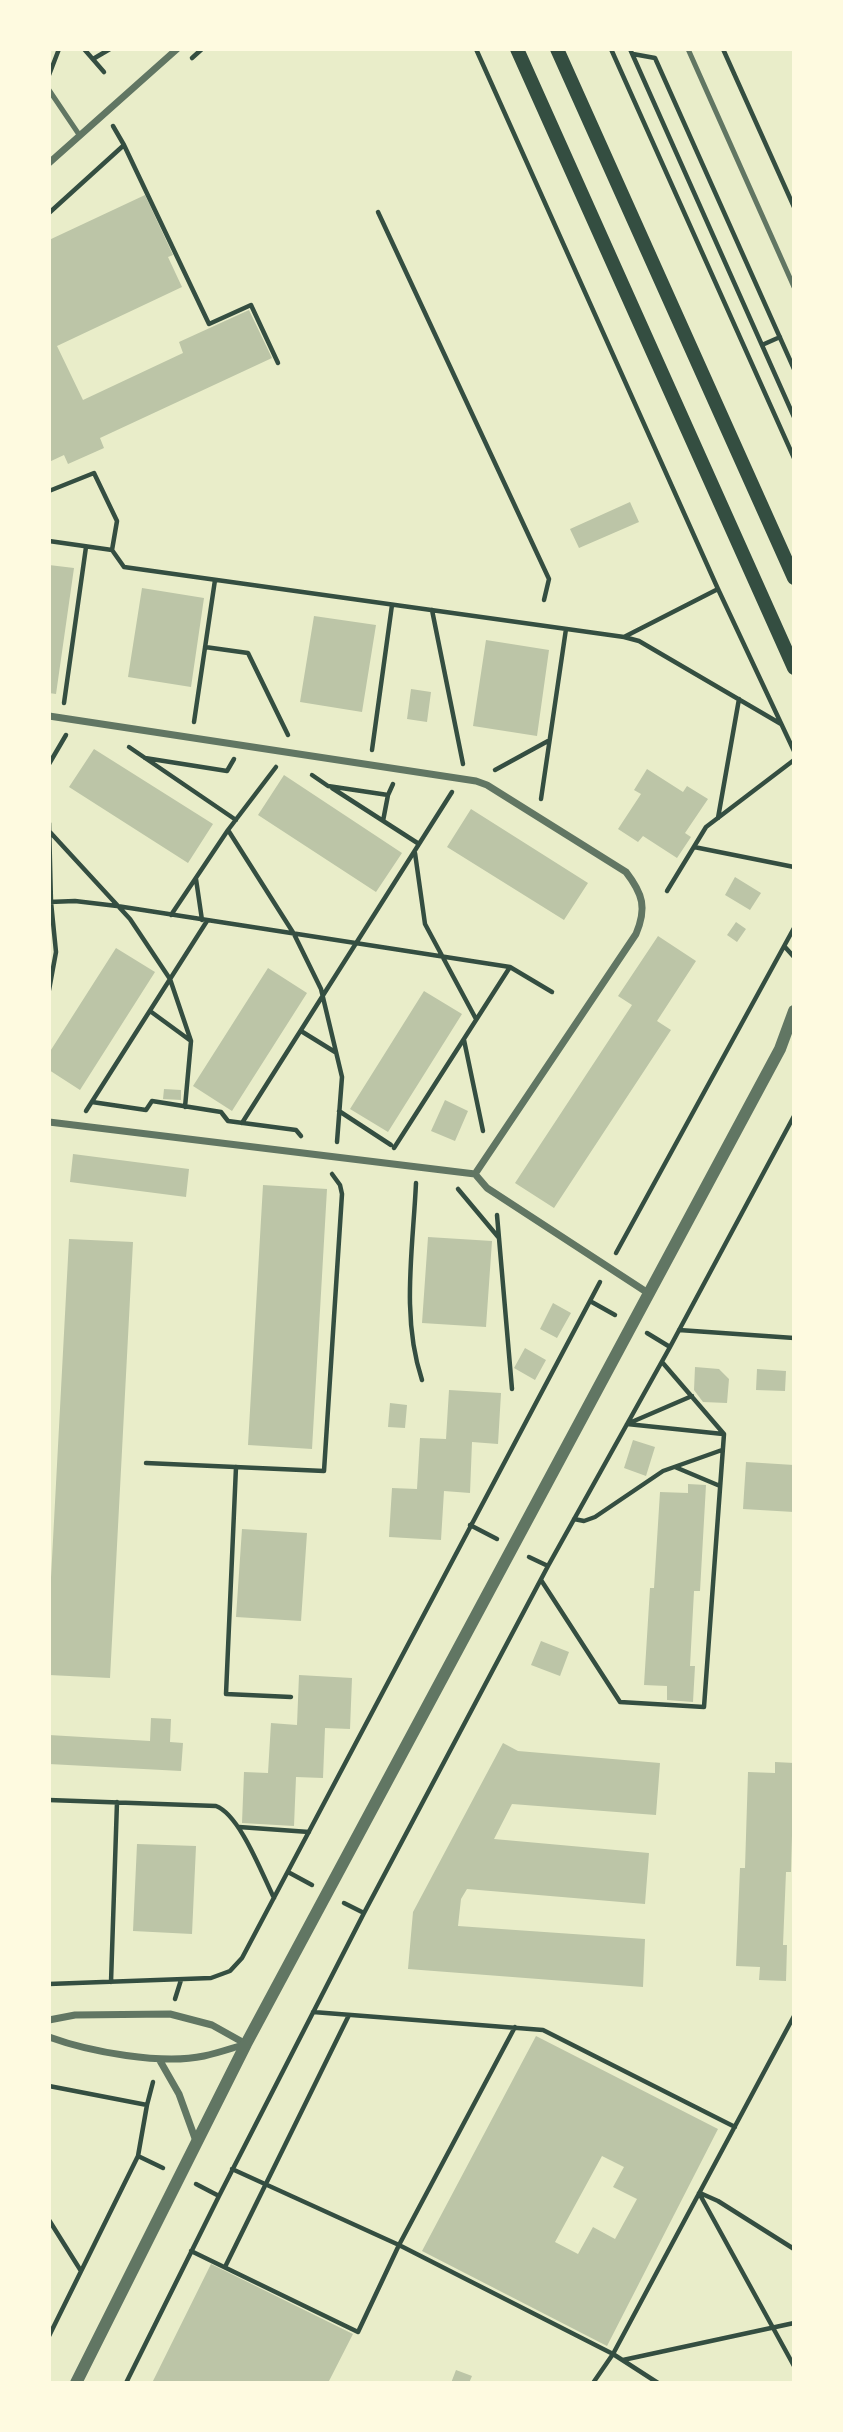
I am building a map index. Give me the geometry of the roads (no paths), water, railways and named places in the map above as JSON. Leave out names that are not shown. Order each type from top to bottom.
[{"type":"main road","points":[[517,49],[794,668]]},
{"type":"main road","points":[[557,49],[794,578]]},
{"type":"street","points":[[49,163],[176,49]]},
{"type":"street","points":[[49,716],[476,780],[626,872],[639,892],[643,906],[636,934],[475,1174]]},
{"type":"street","points":[[76,2383],[246,2044],[780,1049],[794,1011]]},
{"type":"street","points":[[780,1049],[794,1038]]},
{"type":"street","points":[[49,1122],[475,1174],[487,1188],[648,1293]]},
{"type":"street","points":[[49,2020],[75,2015],[170,2014],[212,2025],[246,2044]]},
{"type":"street","points":[[49,2037],[70,2045],[159,2059],[203,2056],[246,2044]]},
{"type":"street","points":[[159,2059],[179,2094],[196,2141]]},
{"type":"lane","points":[[688,49],[794,287]]},
{"type":"lane","points":[[49,90],[80,136]]}]
